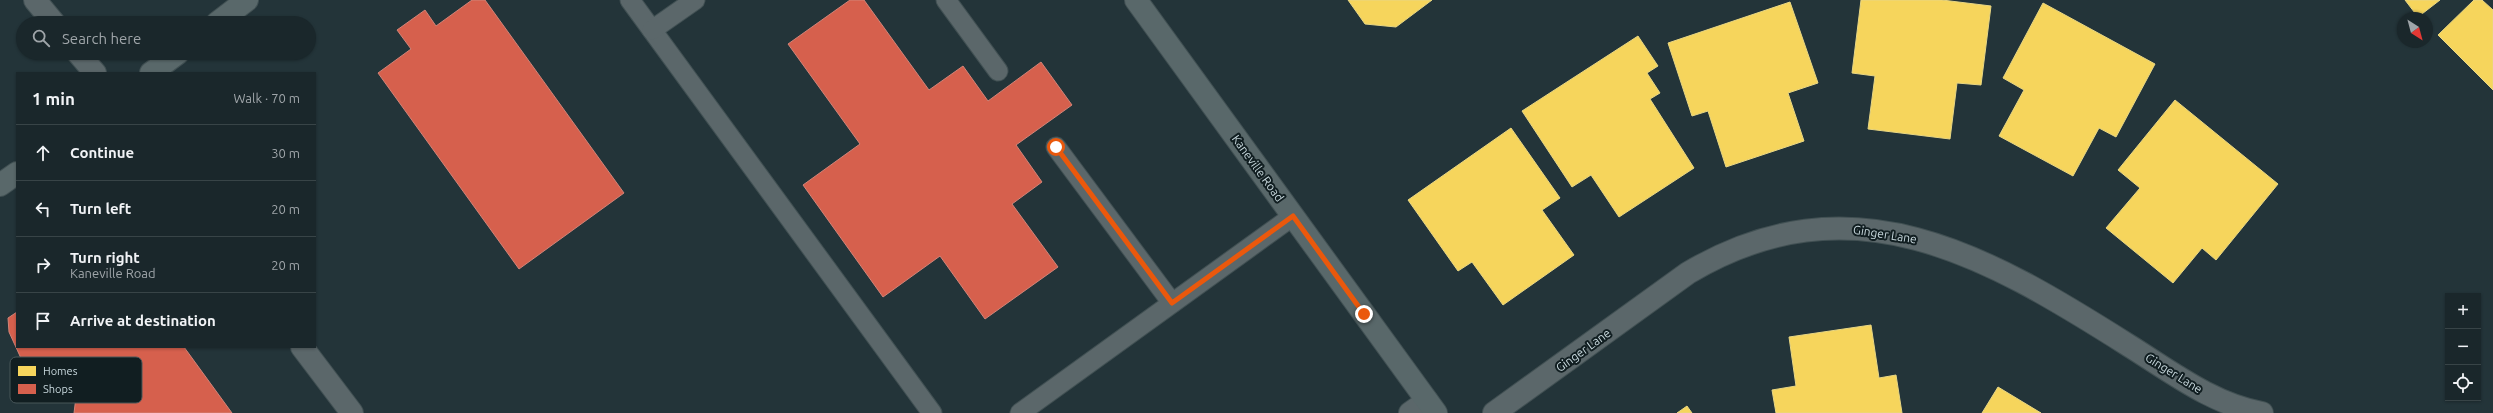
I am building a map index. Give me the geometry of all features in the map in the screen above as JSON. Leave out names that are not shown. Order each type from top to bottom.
[{"type":"main road","points":[[226,16],[247,0]]},
{"type":"main road","name":"Kaneville Road","points":[[1136,0],[1293,216],[1425,409]]},
{"type":"main road","points":[[152,72],[169,60]]},
{"type":"main road","points":[[0,185],[16,174]]},
{"type":"street","points":[[35,0],[48,16]]},
{"type":"street","points":[[84,60],[94,72]]},
{"type":"street","name":"Ginger Lane","points":[[1494,413],[1688,273],[1718,255],[1773,235],[1804,230],[1848,228],[1874,230],[1931,242],[1983,262],[2052,297],[2200,390],[2227,404],[2262,413]]},
{"type":"street","points":[[303,348],[352,413]]},
{"type":"lane","points":[[630,0],[932,413]]},
{"type":"lane","points":[[652,30],[695,0]]},
{"type":"lane","points":[[946,0],[998,71]]},
{"type":"lane","points":[[1056,147],[1172,303]]},
{"type":"lane","points":[[1020,413],[1293,216]]},
{"type":"building: Homes","points":[[1348,0],[1432,0],[1396,27],[1365,24]]},
{"type":"building: Homes","points":[[1861,0],[1942,0],[1991,6],[1981,85],[1957,83],[1950,139],[1868,129],[1875,76],[1852,73]]},
{"type":"building: Homes","points":[[2405,0],[2440,0],[2424,12],[2414,12]]},
{"type":"building: Homes","points":[[2474,0],[2482,0],[2493,10],[2493,90],[2438,35]]},
{"type":"building: Homes","points":[[1790,2],[1818,83],[1788,93],[1804,141],[1726,167],[1708,111],[1692,116],[1668,43]]},
{"type":"building: Homes","points":[[2043,3],[2155,64],[2116,137],[2099,128],[2073,176],[1999,136],[2024,90],[2003,78]]},
{"type":"building: Homes","points":[[1638,36],[1658,66],[1647,73],[1660,93],[1650,99],[1694,168],[1619,217],[1591,175],[1572,187],[1522,111]]},
{"type":"building: Homes","points":[[2175,100],[2278,184],[2216,260],[2202,248],[2173,283],[2106,228],[2140,188],[2118,170]]},
{"type":"building: Homes","points":[[1511,128],[1560,198],[1542,210],[1574,255],[1503,305],[1472,262],[1458,271],[1408,200]]},
{"type":"building: Homes","points":[[1871,325],[1879,378],[1896,375],[1902,413],[1776,413],[1772,390],[1796,386],[1789,337]]},
{"type":"building: Homes","points":[[1998,387],[2041,413],[1982,413]]},
{"type":"building: Homes","points":[[1687,406],[1692,413],[1677,413]]},
{"type":"building: Shops","points":[[472,0],[485,0],[624,193],[519,269],[378,73],[411,49],[397,30],[425,10],[436,26]]},
{"type":"building: Shops","points":[[850,0],[864,0],[929,90],[963,66],[988,101],[1041,62],[1072,105],[1016,145],[1042,182],[1012,204],[1058,267],[985,319],[940,256],[883,297],[803,185],[860,144],[788,44]]},
{"type":"building: Shops","points":[[16,313],[16,347],[9,332],[8,318]]},
{"type":"building: Shops","points":[[16,348],[185,348],[232,413],[74,413],[75,403],[142,403],[142,357],[20,357]]},
{"type":"route","points":[[1056,147],[1172,303],[1293,216],[1364,314]]}]
